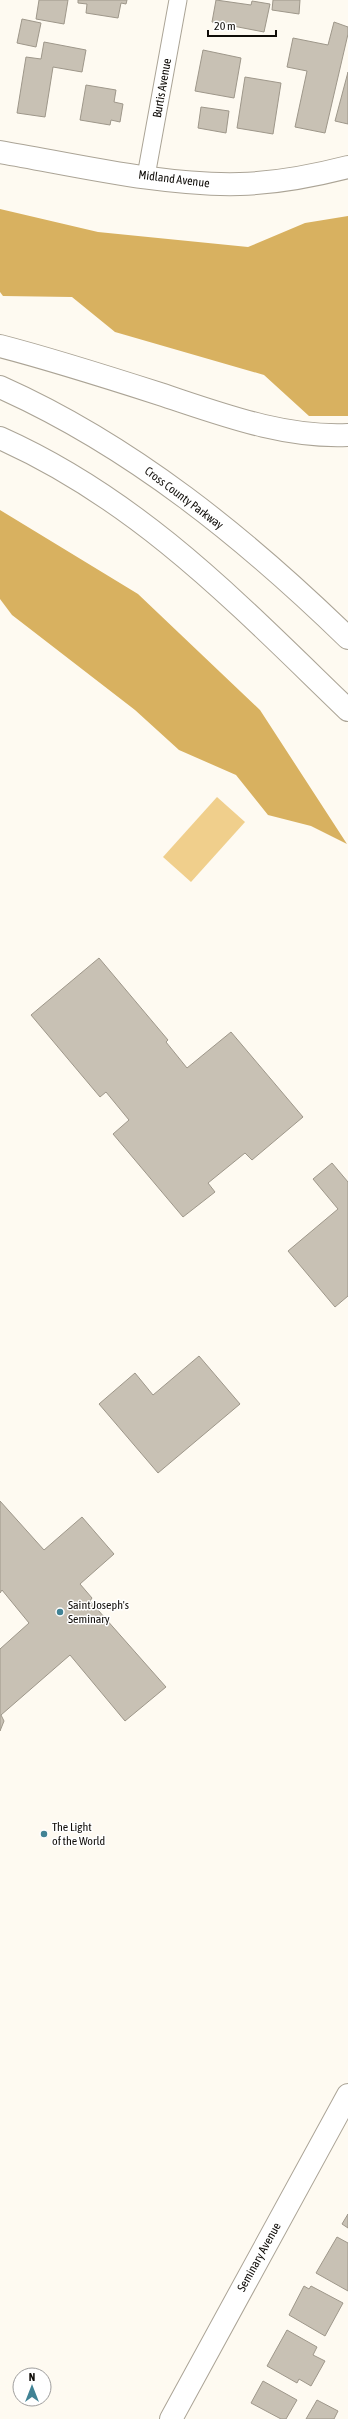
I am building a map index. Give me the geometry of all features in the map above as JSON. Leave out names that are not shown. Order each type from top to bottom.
[{"type":"main road","name":"Midland Avenue","points":[[0,152],[146,176],[209,184],[239,184],[289,180],[348,167]]},
{"type":"main road","points":[[0,346],[65,363],[258,425],[312,434],[348,435]]},
{"type":"main road","name":"Cross County Parkway","points":[[0,387],[26,398],[99,438],[165,482],[246,544],[297,589],[348,638]]},
{"type":"main road","points":[[0,438],[78,479],[161,536],[248,612],[348,710]]},
{"type":"main road","points":[[323,687],[348,717]]},
{"type":"main road","name":"Seminary Avenue","points":[[171,2419],[348,2095]]},
{"type":"street","name":"Burtis Avenue","points":[[146,176],[178,0]]},
{"type":"shaded area","points":[[0,209],[98,232],[248,247],[305,223],[348,216],[348,416],[309,416],[264,375],[115,332],[72,297],[3,296],[0,292]]},
{"type":"shaded area","points":[[0,510],[138,594],[260,710],[347,844],[311,826],[268,815],[236,775],[179,750],[135,710],[12,615],[0,599]]},
{"type":"shaded area","points":[[217,797],[245,822],[191,882],[163,857]]},
{"type":"building","points":[[39,0],[68,0],[64,24],[36,19]]},
{"type":"building","points":[[78,0],[127,0],[126,4],[121,3],[118,18],[86,13],[87,4],[78,3]]},
{"type":"building","points":[[216,0],[251,5],[252,1],[270,4],[264,32],[212,22]]},
{"type":"building","points":[[273,0],[300,0],[299,14],[272,10]]},
{"type":"building","points":[[22,19],[41,23],[36,47],[17,43]]},
{"type":"building","points":[[334,22],[348,27],[348,34],[325,133],[295,127],[307,71],[287,67],[293,38],[328,45]]},
{"type":"building","points":[[44,42],[86,50],[82,72],[53,67],[45,117],[17,113],[26,57],[41,59]]},
{"type":"building","points":[[203,50],[241,58],[234,98],[195,91]]},
{"type":"building","points":[[348,72],[348,124],[335,121]]},
{"type":"building","points":[[245,77],[281,83],[273,134],[237,128]]},
{"type":"building","points":[[86,85],[116,90],[114,102],[123,104],[120,122],[111,120],[110,125],[80,120]]},
{"type":"building","points":[[201,107],[229,111],[226,133],[198,128]]},
{"type":"building","points":[[99,958],[168,1040],[166,1042],[187,1068],[231,1032],[303,1117],[252,1160],[245,1153],[208,1183],[215,1192],[183,1217],[113,1134],[129,1120],[106,1092],[100,1097],[31,1015]]},
{"type":"building","points":[[332,1163],[348,1182],[348,1296],[335,1307],[288,1251],[338,1209],[313,1179]]},
{"type":"building","points":[[199,1356],[240,1404],[158,1473],[99,1404],[135,1373],[153,1395]]},
{"type":"building","name":"Saint Joseph's Seminary","points":[[0,1501],[44,1550],[82,1517],[114,1554],[80,1584],[92,1598],[90,1601],[166,1687],[125,1721],[70,1655],[1,1715],[4,1721],[0,1731],[0,1649],[29,1623],[2,1590],[0,1593]]},
{"type":"building","points":[[348,2214],[348,2228],[342,2224]]},
{"type":"building","points":[[337,2237],[348,2243],[348,2291],[316,2273]]},
{"type":"building","points":[[304,2286],[309,2289],[311,2286],[343,2303],[325,2336],[289,2315]]},
{"type":"building","points":[[287,2330],[317,2347],[313,2355],[325,2361],[311,2386],[299,2379],[297,2383],[267,2366]]},
{"type":"building","points":[[263,2381],[297,2400],[286,2419],[281,2419],[251,2403]]},
{"type":"building","points":[[317,2400],[338,2411],[334,2419],[306,2419]]},
{"type":"place","name":"Saint Joseph's Seminary","points":[[60,1612]]},
{"type":"place","name":"The Light of the World","points":[[44,1834]]}]
